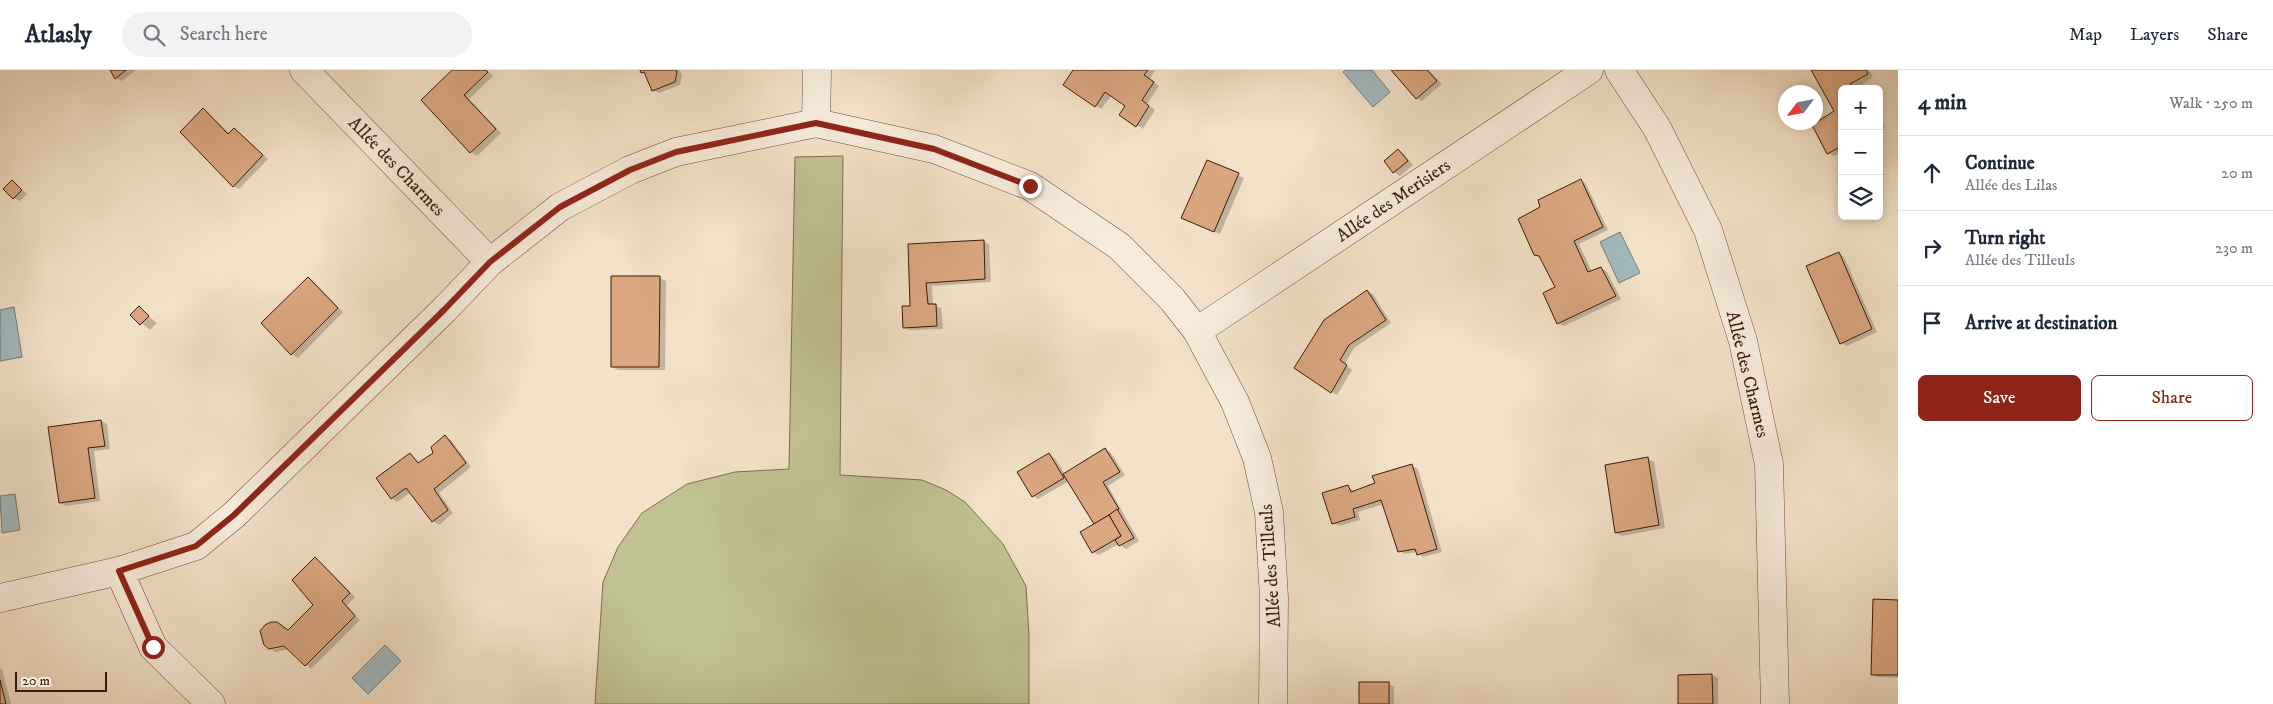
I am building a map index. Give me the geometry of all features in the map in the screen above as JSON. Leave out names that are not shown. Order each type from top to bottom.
[{"type":"street","name":"Allée des Charmes","points":[[304,70],[490,262]]},
{"type":"street","points":[[816,123],[817,70]]},
{"type":"street","name":"Allée des Merisiers","points":[[1197,331],[1589,70]]},
{"type":"street","name":"Allée des Charmes","points":[[1619,70],[1657,128],[1708,230],[1743,342],[1769,464],[1775,704]]},
{"type":"street","name":"Allée des Tilleuls","points":[[0,598],[119,571],[196,546],[234,515],[444,310],[490,262],[560,207],[630,170],[676,152],[816,123],[934,149],[1030,186],[1119,246],[1172,299],[1197,331],[1235,402],[1257,458],[1269,512],[1274,598],[1273,704]]},
{"type":"street","points":[[119,571],[153,647],[211,704]]},
{"type":"green space","points":[[843,156],[840,475],[922,480],[946,490],[965,502],[1003,544],[1026,586],[1029,636],[1029,704],[595,704],[603,582],[618,547],[642,513],[687,484],[735,472],[789,469],[795,157]]},
{"type":"water","points":[[1345,70],[1372,70],[1390,92],[1373,107],[1343,72]]},
{"type":"water","points":[[1620,232],[1640,273],[1619,283],[1600,242]]},
{"type":"water","points":[[14,307],[22,357],[0,361],[0,310]]},
{"type":"water","points":[[15,494],[20,530],[2,533],[0,496]]},
{"type":"water","points":[[385,645],[401,661],[368,694],[352,678]]},
{"type":"building","points":[[110,70],[126,70],[115,79]]},
{"type":"building","points":[[452,70],[485,70],[488,72],[464,95],[496,129],[470,153],[421,100]]},
{"type":"building","points":[[640,70],[676,70],[677,72],[675,82],[652,91],[644,72],[641,73]]},
{"type":"building","points":[[1073,70],[1148,70],[1144,75],[1154,82],[1142,100],[1149,106],[1136,127],[1119,115],[1125,106],[1105,92],[1095,107],[1063,85]]},
{"type":"building","points":[[1391,70],[1427,70],[1437,81],[1416,99]]},
{"type":"building","points":[[1811,70],[1866,70],[1868,74],[1851,85],[1838,85],[1838,148],[1827,154],[1815,130],[1823,130],[1823,118],[1834,111],[1823,91],[1823,85],[1819,85]]},
{"type":"building","points":[[203,108],[228,134],[234,128],[263,155],[233,187],[180,132]]},
{"type":"building","points":[[1398,149],[1408,161],[1393,173],[1384,161]]},
{"type":"building","points":[[1207,160],[1239,173],[1214,232],[1181,218]]},
{"type":"building","points":[[1581,179],[1603,227],[1574,241],[1588,272],[1601,267],[1616,296],[1557,324],[1543,293],[1555,287],[1539,256],[1534,255],[1518,219],[1540,207],[1538,200]]},
{"type":"building","points":[[12,180],[22,190],[13,199],[3,189]]},
{"type":"building","points":[[984,240],[985,279],[926,283],[928,304],[936,304],[937,326],[903,328],[902,306],[910,306],[908,244]]},
{"type":"building","points":[[1839,252],[1872,329],[1840,344],[1806,266]]},
{"type":"building","points":[[611,276],[660,276],[659,367],[611,367]]},
{"type":"building","points":[[308,277],[338,308],[291,355],[261,323]]},
{"type":"building","points":[[1367,290],[1386,320],[1349,345],[1340,360],[1347,365],[1331,393],[1294,368],[1324,320]]},
{"type":"building","points":[[139,306],[149,316],[140,325],[130,315]]},
{"type":"building","points":[[101,420],[105,446],[88,448],[95,498],[59,503],[48,427]]},
{"type":"building","points":[[445,435],[466,463],[434,489],[448,510],[432,522],[406,488],[391,499],[376,478],[410,453],[418,463],[433,453],[431,447]]},
{"type":"building","points":[[1105,448],[1120,472],[1103,482],[1119,509],[1094,524],[1063,474]]},
{"type":"building","points":[[1049,453],[1064,478],[1032,497],[1017,472]]},
{"type":"building","points":[[1648,457],[1659,525],[1615,533],[1605,465]]},
{"type":"building","points":[[1412,464],[1437,549],[1417,555],[1415,549],[1398,552],[1381,500],[1353,509],[1355,517],[1332,524],[1322,493],[1348,485],[1351,492],[1375,483],[1372,476]]},
{"type":"building","points":[[1117,509],[1134,538],[1119,546],[1115,540],[1121,536],[1109,515]]},
{"type":"building","points":[[1109,515],[1121,536],[1092,553],[1080,532]]},
{"type":"building","points":[[315,557],[350,593],[342,601],[355,616],[305,666],[284,646],[269,649],[264,645],[260,631],[271,622],[277,622],[288,630],[313,605],[292,580]]},
{"type":"building","points":[[1873,599],[1898,600],[1898,675],[1871,675]]},
{"type":"building","points":[[1712,674],[1713,704],[1678,704],[1678,675]]},
{"type":"building","points":[[0,680],[6,704],[0,704]]},
{"type":"building","points":[[1359,682],[1389,682],[1389,704],[1359,704]]},
{"type":"route","points":[[153,647],[119,571],[196,546],[234,515],[444,310],[490,262],[560,207],[630,170],[676,152],[816,123],[934,149],[1030,186]]}]
